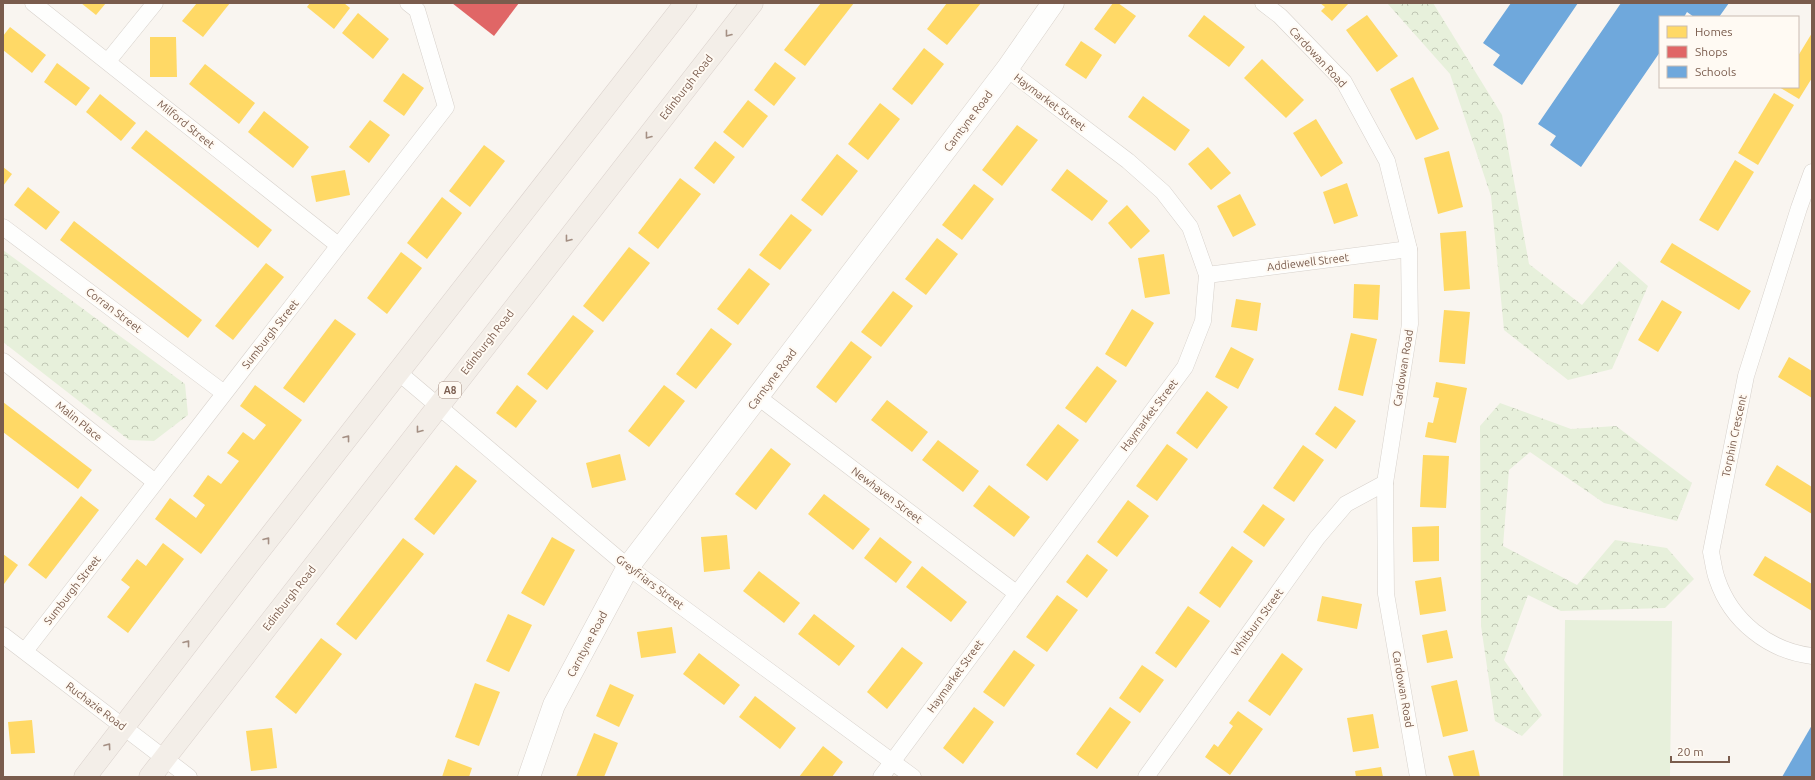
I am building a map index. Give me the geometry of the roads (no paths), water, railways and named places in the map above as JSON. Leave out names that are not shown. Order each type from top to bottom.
[{"type":"main road","points":[[85,777],[123,726],[686,3]]},
{"type":"main road","name":"Edinburgh Road","points":[[150,777],[164,757],[752,3]]},
{"type":"street","name":"Milford Street","points":[[34,3],[338,245]]},
{"type":"street","points":[[108,61],[155,3]]},
{"type":"street","name":"Sumburgh Street","points":[[25,651],[446,107],[417,10],[408,3]]},
{"type":"street","name":"Carntyne Road","points":[[529,777],[554,705],[628,566],[1007,69],[1053,3]]},
{"type":"street","name":"Cardowan Road","points":[[1263,3],[1280,16],[1344,82],[1387,162],[1409,249],[1410,324],[1385,483],[1386,594],[1418,777]]},
{"type":"street","name":"Haymarket Street","points":[[881,777],[1185,367],[1203,321],[1207,275],[1190,227],[1163,192],[1128,161],[1007,69]]},
{"type":"street","name":"Torphin Crescent","points":[[1812,172],[1799,208],[1746,376],[1711,552],[1717,580],[1729,604],[1740,620],[1776,647],[1799,655],[1812,656]]},
{"type":"street","name":"Corran Street","points":[[3,227],[224,393]]},
{"type":"street","name":"Addiewell Street","points":[[1207,275],[1409,249]]},
{"type":"street","name":"Malin Place","points":[[3,361],[155,482]]},
{"type":"street","name":"Greyfriars Street","points":[[398,372],[628,566],[914,777]]},
{"type":"street","name":"Newhaven Street","points":[[758,397],[1016,593]]},
{"type":"street","name":"Whitburn Street","points":[[1146,777],[1317,538],[1346,504],[1385,483]]},
{"type":"street","name":"Ruchazie Road","points":[[3,635],[189,777]]}]
